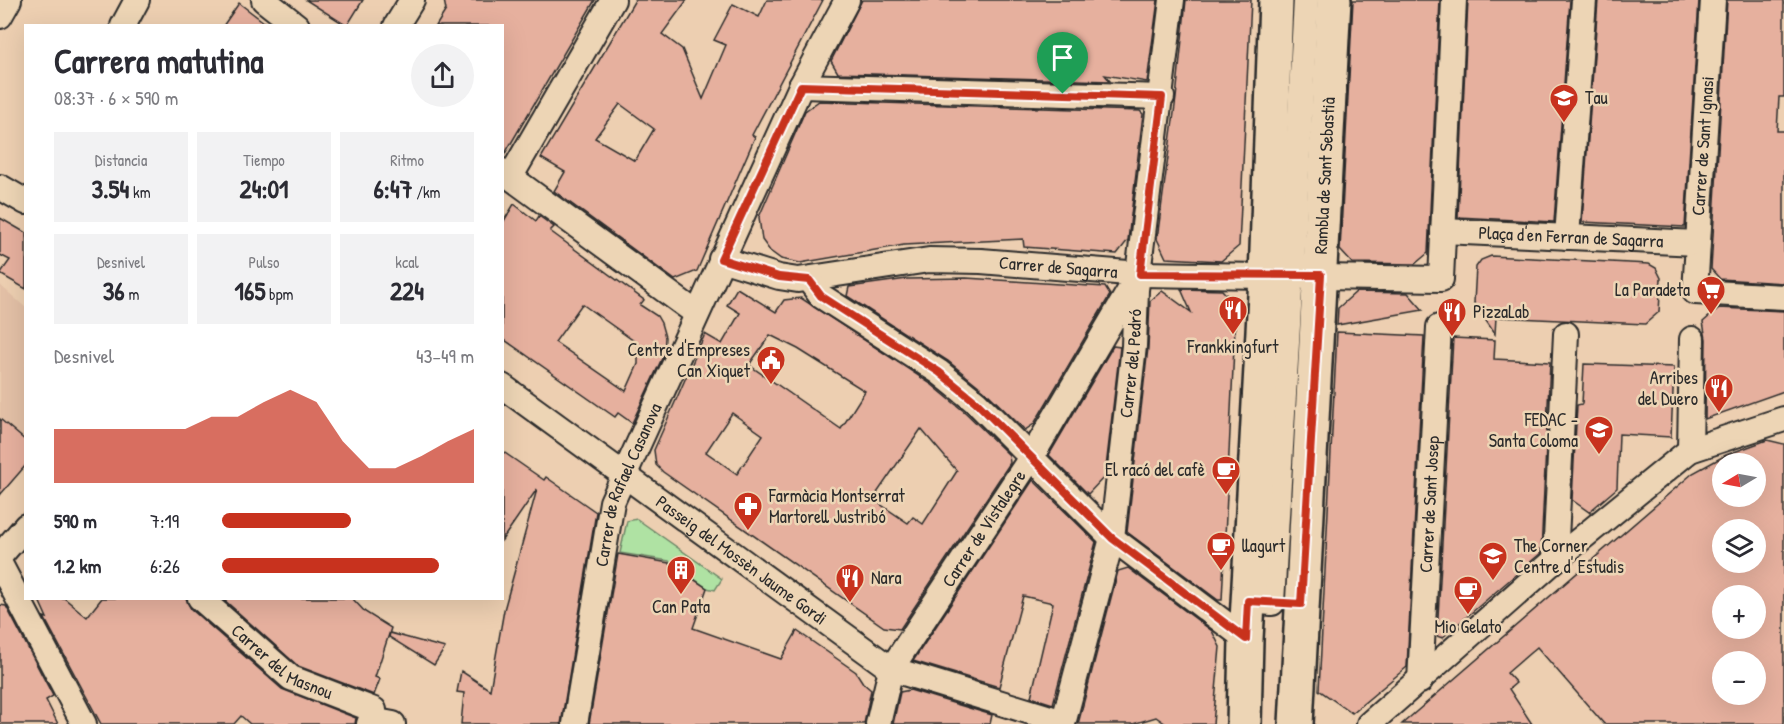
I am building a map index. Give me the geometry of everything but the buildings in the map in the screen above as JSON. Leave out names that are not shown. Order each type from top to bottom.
[{"type":"street","points":[[0,16],[9,0]]},
{"type":"street","points":[[124,24],[137,0]]},
{"type":"street","points":[[264,0],[294,24]]},
{"type":"street","points":[[397,24],[412,0]]},
{"type":"street","points":[[613,0],[507,173],[696,313]]},
{"type":"street","name":"Carrer de Rafael Casanova","points":[[575,724],[612,502],[801,86],[847,0]]},
{"type":"street","name":"Carrer del Pedró","points":[[1063,723],[1112,538],[1172,0]]},
{"type":"street","name":"Rambla de Sant Sebastià","points":[[1276,0],[1292,277]]},
{"type":"street","name":"Rambla de Sant Sebastià","points":[[1296,724],[1274,603],[1305,0]]},
{"type":"street","name":"Rambla de Sant Sebastià","points":[[1244,724],[1246,639],[1274,603],[1292,277],[1334,0]]},
{"type":"street","points":[[1443,231],[1454,0]]},
{"type":"street","points":[[1567,237],[1584,0]]},
{"type":"street","name":"Carrer de Sant Ignasi","points":[[1713,0],[1695,292],[1784,297]]},
{"type":"street","points":[[801,86],[1162,97]]},
{"type":"street","points":[[0,177],[24,191]]},
{"type":"street","points":[[0,188],[24,201]]},
{"type":"street","name":"Carrer de Sagarra","points":[[721,259],[779,277],[809,280],[880,266],[929,260],[981,261],[1140,274],[1441,279],[1443,231]]},
{"type":"street","name":"Plaça d'en Ferran de Sagarra","points":[[1443,231],[1697,243]]},
{"type":"street","name":"Carrer de Vistalegre","points":[[878,724],[891,669],[1032,456],[1140,274]]},
{"type":"street","points":[[809,280],[821,296],[939,372],[976,402],[1112,538],[1246,639]]},
{"type":"street","name":"Carrer de Sant Josep","points":[[1420,681],[1439,327]]},
{"type":"street","points":[[1555,560],[1566,334]]},
{"type":"street","points":[[1690,450],[1692,339]]},
{"type":"street","name":"Passeig del Mossèn Jaume Gordi","points":[[504,387],[891,669],[1063,723]]},
{"type":"street","points":[[1369,724],[1555,560],[1690,450],[1784,419]]},
{"type":"street","points":[[0,555],[24,528]]},
{"type":"street","points":[[0,564],[84,724]]},
{"type":"street","name":"Carrer del Masnou","points":[[202,600],[291,678],[378,721]]},
{"type":"street","points":[[1251,724],[1269,719],[1284,724]]},
{"type":"shaded area","points":[[0,285],[24,306],[24,466],[0,496]]},
{"type":"green space","points":[[637,519],[722,579],[715,590],[707,588],[669,561],[620,553],[627,521]]},
{"type":"place","name":"Tau","points":[[1564,124]]},
{"type":"place","name":"La Paradeta","points":[[1711,316]]},
{"type":"place","name":"Frankkingfurt","points":[[1233,336]]},
{"type":"place","name":"PizzaLab","points":[[1452,338]]},
{"type":"place","name":"Centre d'Empreses Can Xiquet","points":[[771,386]]},
{"type":"place","name":"Arribes del Duero","points":[[1719,414]]},
{"type":"place","name":"FEDAC - Santa Coloma","points":[[1599,456]]},
{"type":"place","name":"El racó del cafè","points":[[1226,496]]},
{"type":"place","name":"Farmàcia Montserrat Martorell Justribó","points":[[748,532]]},
{"type":"place","name":"llagurt","points":[[1221,572]]},
{"type":"place","name":"The Corner Centre d' Estudis","points":[[1493,582]]},
{"type":"place","name":"Can Pata","points":[[681,596]]},
{"type":"place","name":"Nara","points":[[850,604]]},
{"type":"place","name":"Mio Gelato","points":[[1468,616]]},
{"type":"route","points":[[801,86],[1063,94],[1162,97],[1140,274],[1266,277],[1321,275],[1301,604],[1248,601],[1246,639],[1112,538],[976,402],[939,372],[894,346],[821,296],[809,280],[779,277],[721,259],[801,86]]}]
